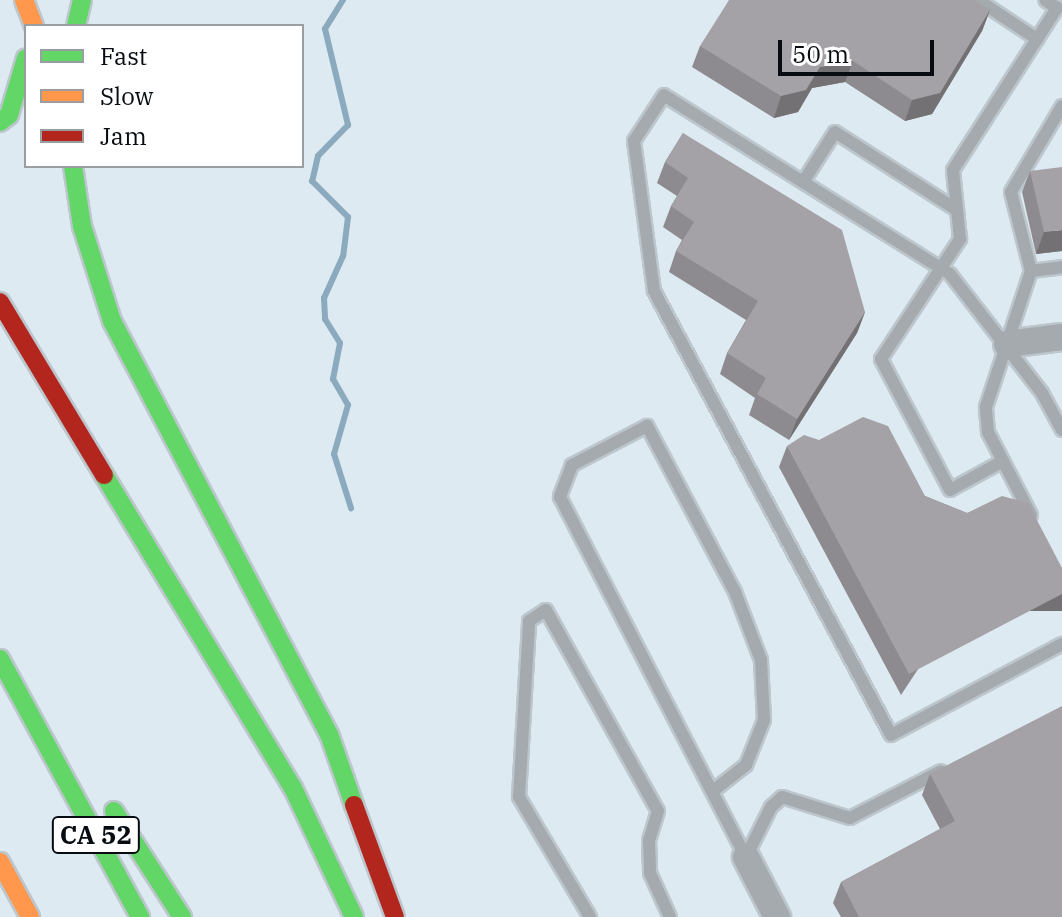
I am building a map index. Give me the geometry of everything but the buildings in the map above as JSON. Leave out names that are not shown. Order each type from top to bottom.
[{"type":"highway","points":[[24,0],[33,24]]},
{"type":"highway","points":[[76,24],[82,0]]},
{"type":"highway","points":[[0,122],[9,115],[24,65]]},
{"type":"highway","points":[[73,168],[82,226],[112,321],[329,734],[395,917]]},
{"type":"highway","points":[[0,302],[293,788],[354,917]]},
{"type":"highway","name":"CA 52","points":[[0,659],[140,917]]},
{"type":"highway","points":[[52,754],[94,784],[182,917]]},
{"type":"highway","points":[[0,862],[30,917]]},
{"type":"street","points":[[1007,344],[1062,337]]},
{"type":"street","points":[[746,857],[777,917]]},
{"type":"lane","points":[[978,0],[1037,39]]},
{"type":"lane","points":[[1003,461],[950,490],[881,359],[960,239],[953,170],[1057,8],[1045,0]]},
{"type":"lane","points":[[1062,430],[1007,344],[940,267],[664,95],[634,141],[654,291],[891,735],[1062,644]]},
{"type":"lane","points":[[1040,531],[988,432],[986,407],[1031,271],[1011,192],[1062,106]]},
{"type":"lane","points":[[803,182],[835,132],[957,210]]},
{"type":"lane","points":[[1031,271],[1062,267]]},
{"type":"lane","points":[[713,791],[746,765],[764,720],[761,660],[735,592],[647,426],[572,465],[560,497],[746,857]]},
{"type":"lane","points":[[590,917],[519,797],[529,621],[546,610],[658,811],[649,841],[650,873],[670,917]]},
{"type":"lane","points":[[746,857],[771,807],[782,797],[850,818],[960,761]]},
{"type":"waterway","points":[[343,0],[325,29],[348,125],[318,156],[312,181],[348,217],[343,256],[324,298],[325,319],[340,343],[333,379],[348,405],[334,454],[351,508]]},
{"type":"traffic: fast","points":[[76,24],[82,0]]},
{"type":"traffic: fast","points":[[0,122],[9,115],[24,65]]},
{"type":"traffic: fast","points":[[73,168],[82,226],[112,321],[329,734],[354,805]]},
{"type":"traffic: fast","points":[[104,475],[293,788],[354,917]]},
{"type":"traffic: fast","points":[[0,659],[140,917]]},
{"type":"traffic: fast","points":[[114,811],[182,917]]},
{"type":"traffic: slow","points":[[24,0],[33,24]]},
{"type":"traffic: slow","points":[[0,862],[30,917]]},
{"type":"traffic: jam","points":[[0,302],[104,475]]},
{"type":"traffic: jam","points":[[354,805],[395,917]]}]
